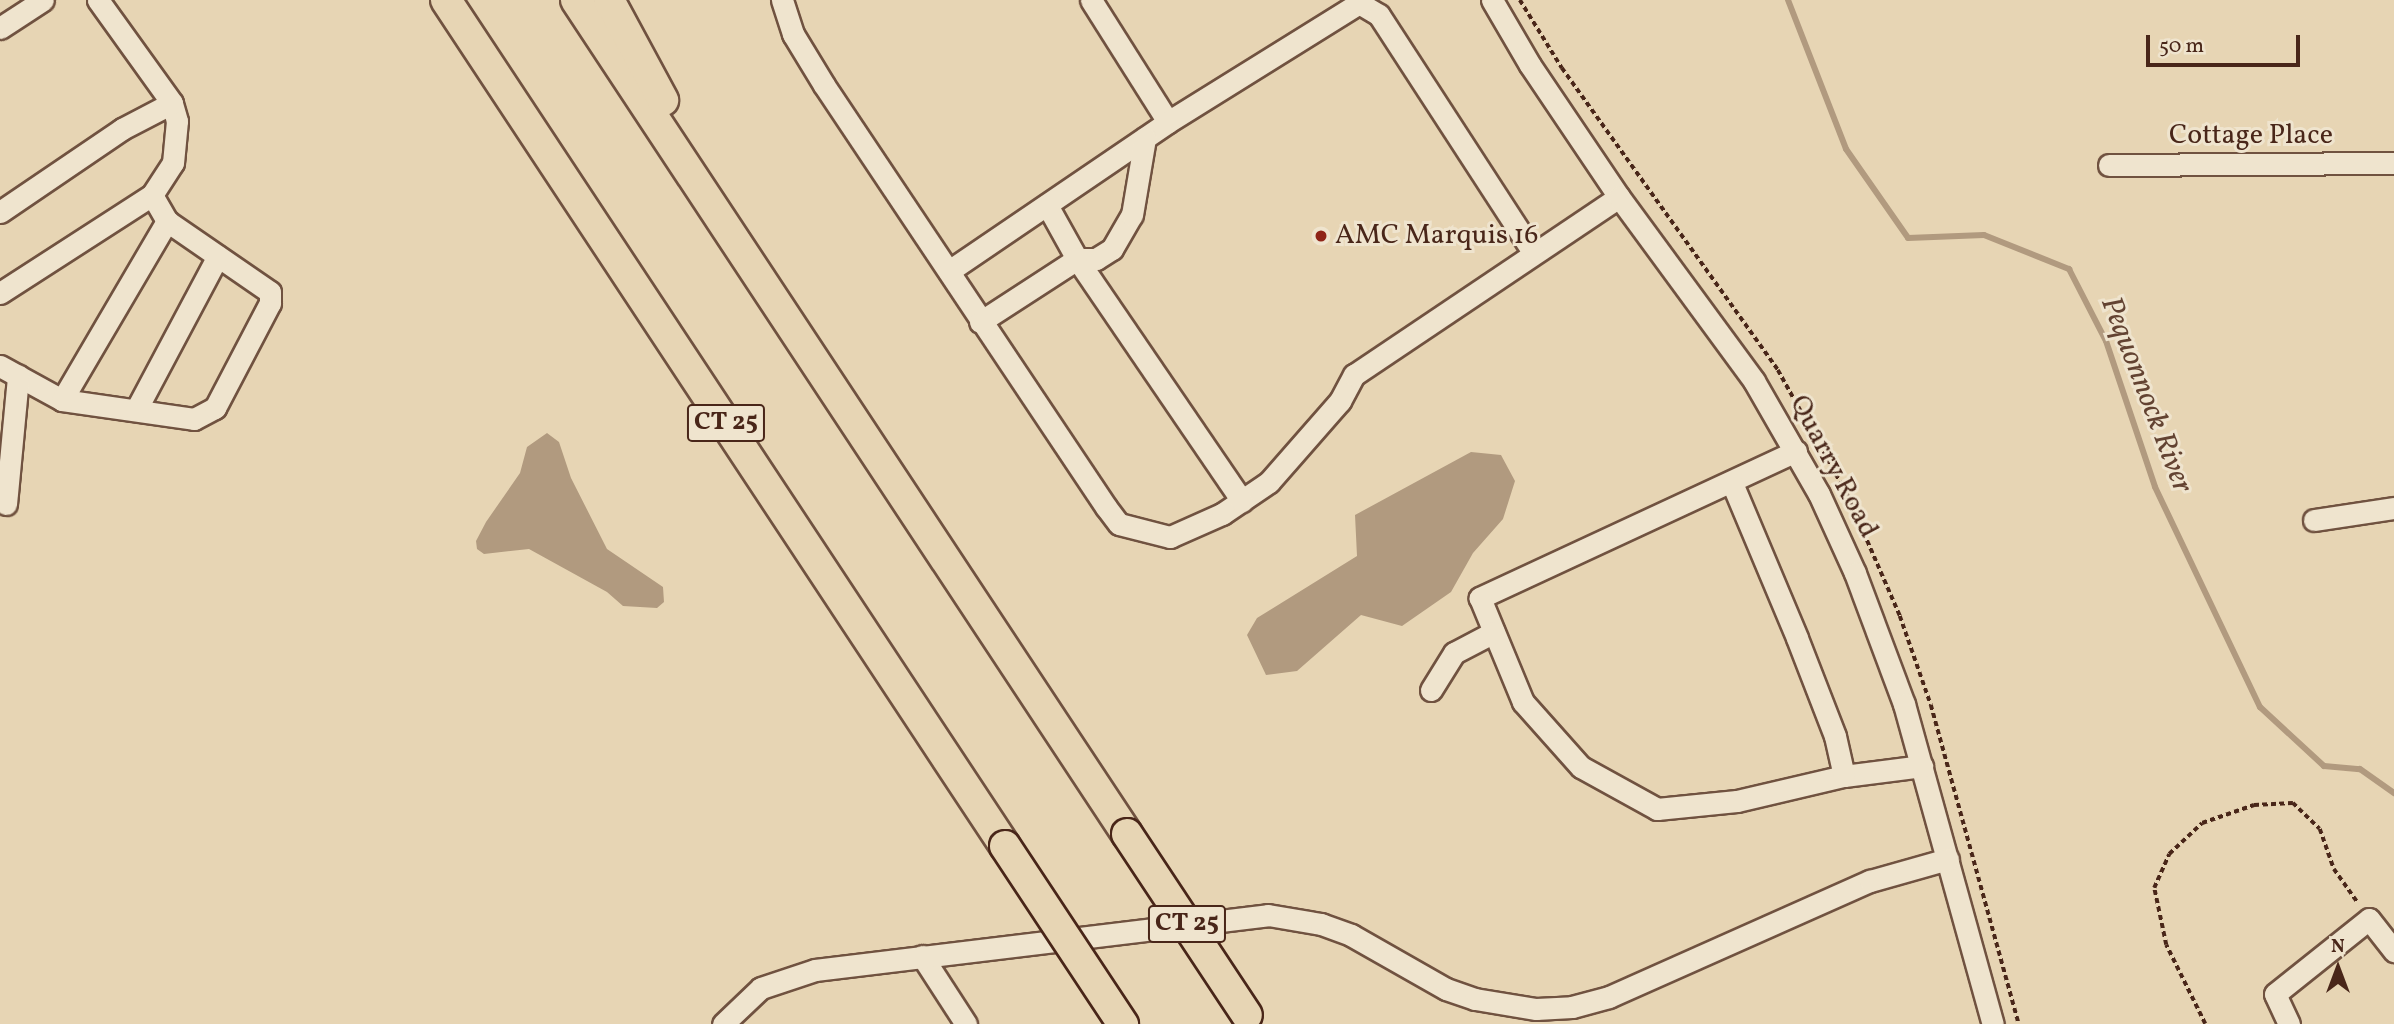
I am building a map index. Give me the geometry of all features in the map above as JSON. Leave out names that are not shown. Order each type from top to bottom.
[{"type":"highway","name":"CT 25","points":[[446,0],[1123,1024]]},
{"type":"highway","name":"CT 25","points":[[576,0],[1250,1019]]},
{"type":"highway","points":[[609,0],[759,276]]},
{"type":"street","points":[[0,28],[43,0]]},
{"type":"street","points":[[0,293],[152,195],[173,163],[177,121],[172,103],[98,0]]},
{"type":"street","points":[[782,0],[793,34],[824,85],[950,271],[979,322],[1119,524],[1170,537],[1242,501],[1269,482],[1306,443],[1340,401],[1354,375],[1619,197]]},
{"type":"street","points":[[1091,0],[1168,122]]},
{"type":"street","name":"Quarry Road","points":[[1492,0],[1530,65],[1619,197],[1754,381],[1796,451],[1856,573],[1883,642],[1922,766],[1993,1024]]},
{"type":"street","points":[[950,271],[1168,122],[1359,3],[1379,15],[1533,253]]},
{"type":"street","points":[[0,212],[122,129],[172,103]]},
{"type":"street","points":[[979,322],[1077,259],[1096,259],[1112,249],[1132,215],[1145,138]]},
{"type":"street","name":"Cottage Place","points":[[2109,165],[2394,163]]},
{"type":"street","points":[[6,504],[9,371],[62,400],[194,419],[215,408],[270,303],[270,292],[167,221],[152,195]]},
{"type":"street","points":[[1047,205],[1077,259],[1242,501]]},
{"type":"street","points":[[62,400],[167,221]]},
{"type":"street","points":[[135,410],[218,256]]},
{"type":"street","points":[[1796,451],[1480,598],[1523,702],[1581,767],[1657,809],[1737,801],[1844,776],[1922,766]]},
{"type":"street","points":[[1731,483],[1821,699],[1844,776]]},
{"type":"street","points":[[2314,520],[2394,509]]},
{"type":"street","points":[[1431,690],[1454,653],[1494,632]]},
{"type":"street","points":[[723,1024],[745,999],[788,976],[922,956],[1268,915],[1321,924],[1351,935],[1446,989],[1475,999],[1536,1009],[1572,1007],[1609,997],[1870,881],[1948,859]]},
{"type":"street","points":[[2289,1024],[2275,994],[2369,919],[2394,951]]},
{"type":"street","points":[[922,956],[966,1024]]},
{"type":"path","points":[[2205,1024],[2166,945],[2154,888],[2169,854],[2202,823],[2254,805],[2293,803],[2320,829],[2334,869],[2369,919]]},
{"type":"shaded area","points":[[547,433],[559,442],[571,478],[607,549],[663,587],[664,602],[657,608],[623,606],[607,592],[529,549],[484,554],[477,549],[476,541],[486,522],[520,473],[527,447]]},
{"type":"shaded area","points":[[1471,452],[1501,455],[1515,481],[1503,519],[1473,553],[1451,592],[1402,626],[1361,615],[1297,671],[1266,675],[1247,635],[1257,618],[1357,556],[1355,515]]},
{"type":"waterway","name":"Pequonnock River","points":[[1788,0],[1846,149],[1908,238],[1984,235],[2069,269],[2106,341],[2155,487],[2260,707],[2324,766],[2360,769],[2394,793]]},
{"type":"place","name":"AMC Marquis 16","points":[[1321,236]]}]
